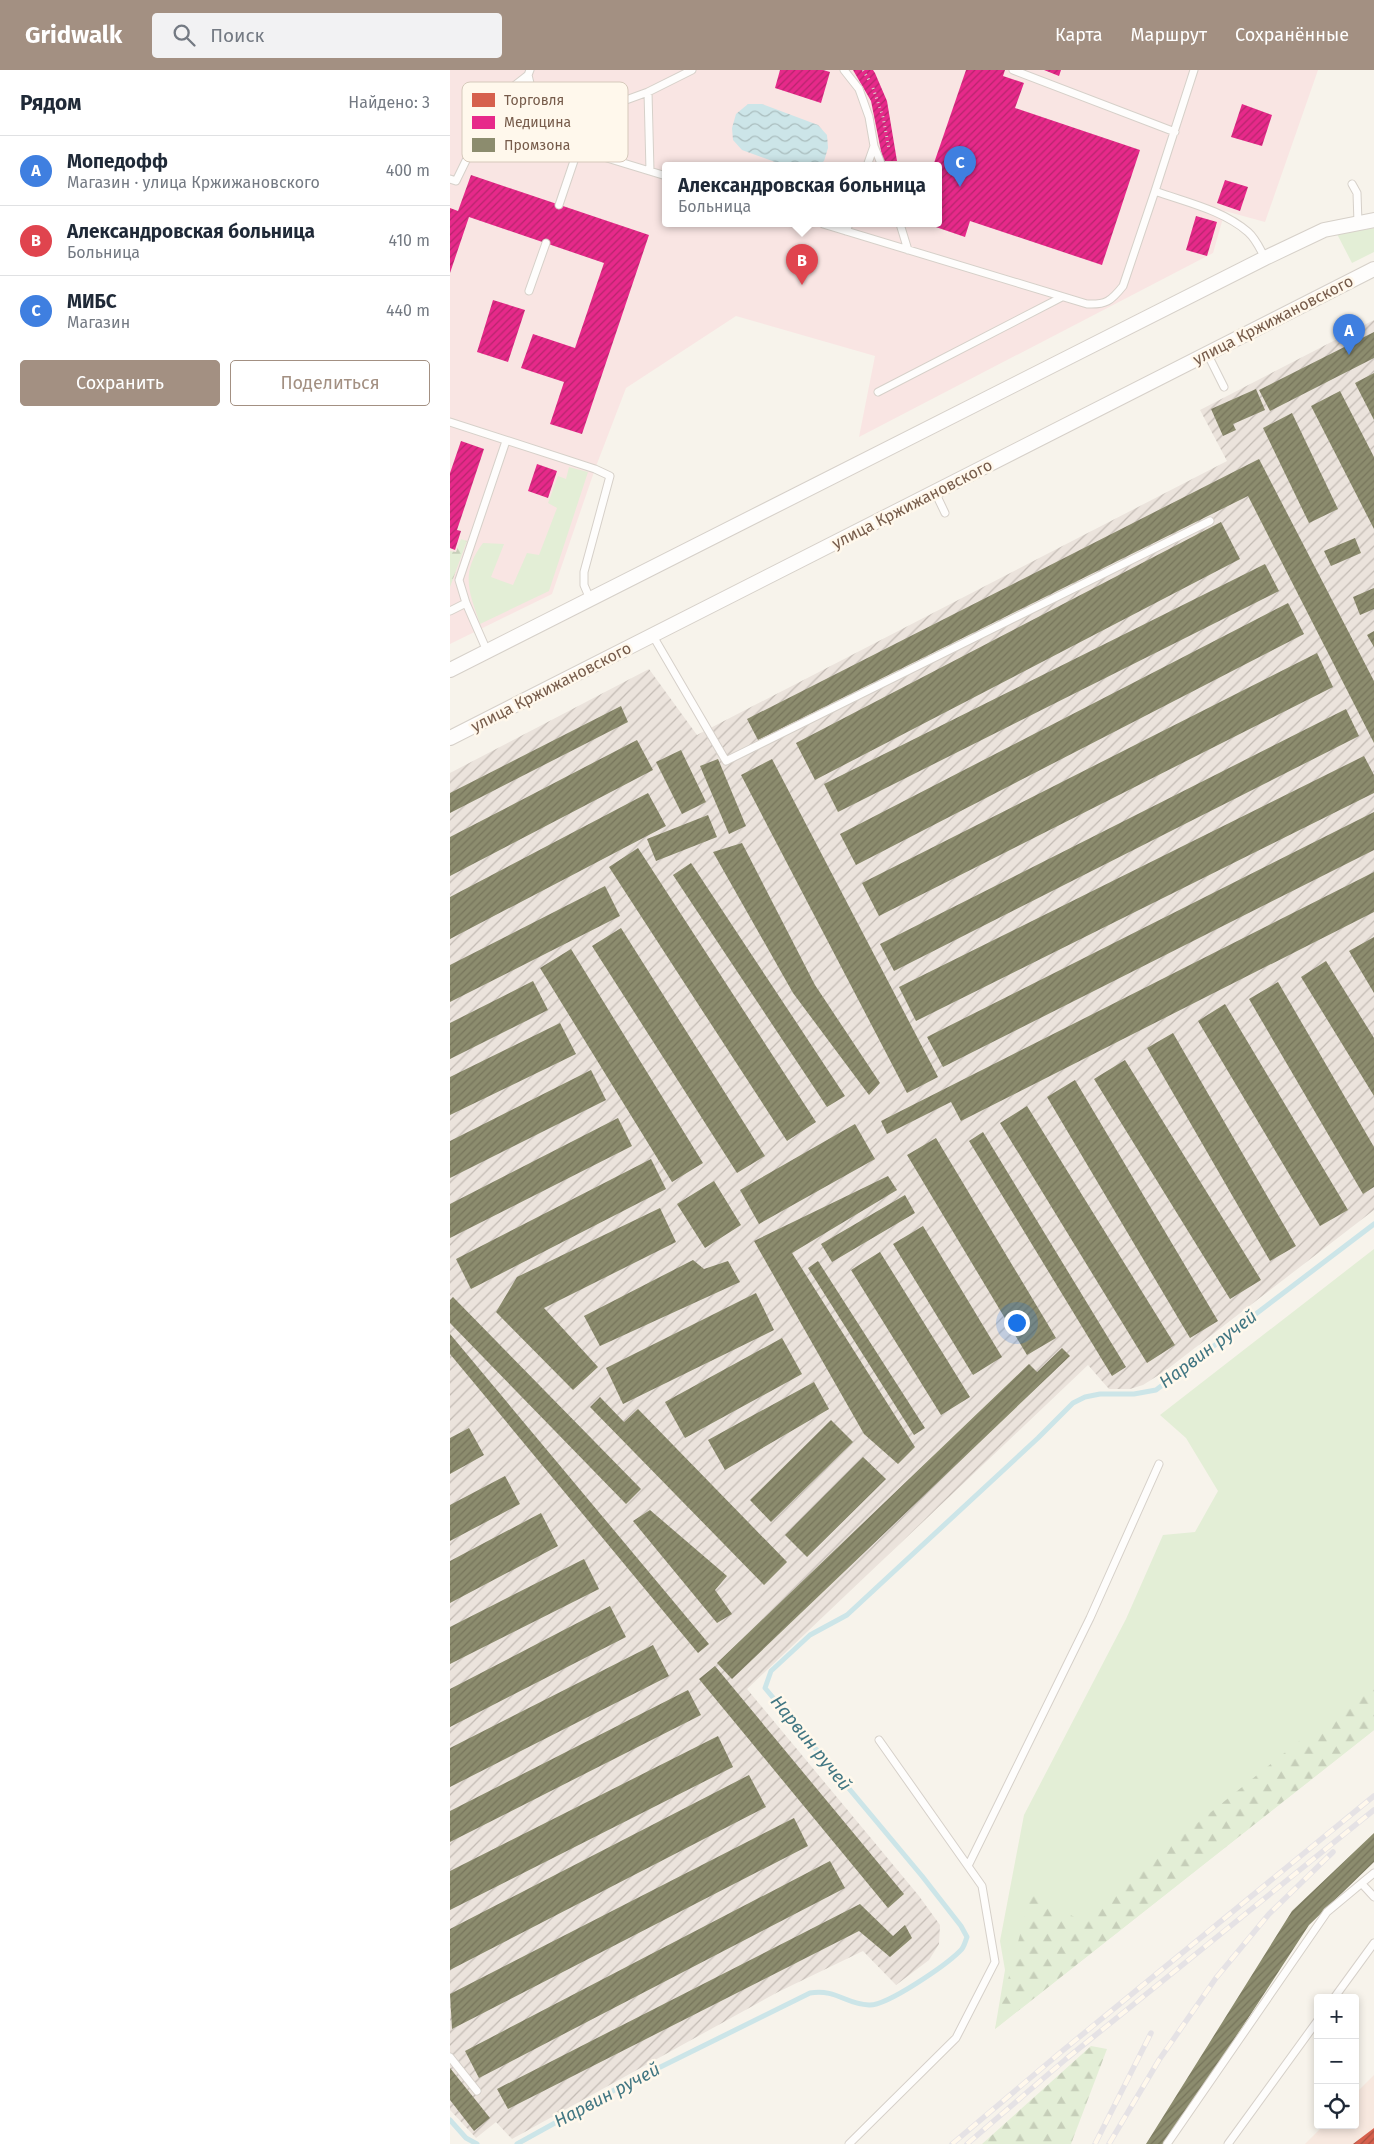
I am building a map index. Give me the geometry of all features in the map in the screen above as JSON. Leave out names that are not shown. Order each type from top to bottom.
[{"type":"street","points":[[450,670],[1265,258],[1324,230],[1374,220]]},
{"type":"street","name":"улица Кржижановского","points":[[450,738],[1374,268]]},
{"type":"lane","points":[[628,99],[648,92],[692,70]]},
{"type":"lane","points":[[844,70],[859,88],[869,117],[874,146],[880,162]]},
{"type":"lane","points":[[1013,70],[1174,132]]},
{"type":"lane","points":[[848,227],[908,250],[1062,297],[1087,304],[1102,305],[1114,297],[1123,286],[1194,70]]},
{"type":"lane","points":[[518,82],[529,73]]},
{"type":"lane","points":[[648,92],[650,171]]},
{"type":"lane","points":[[868,162],[874,146]]},
{"type":"lane","points":[[450,179],[456,181],[465,162]]},
{"type":"lane","points":[[559,204],[574,162]]},
{"type":"lane","points":[[621,162],[662,175]]},
{"type":"lane","points":[[1352,184],[1357,193],[1358,223]]},
{"type":"lane","points":[[1155,191],[1223,216],[1248,232],[1257,243],[1265,258]]},
{"type":"lane","points":[[901,227],[908,250]]},
{"type":"lane","points":[[529,291],[546,243]]},
{"type":"lane","points":[[878,392],[1062,297]]},
{"type":"lane","points":[[1207,353],[1224,387]]},
{"type":"lane","points":[[450,422],[594,469],[610,476],[584,572],[584,585],[590,598]]},
{"type":"lane","points":[[487,651],[466,603],[459,580],[506,441]]},
{"type":"lane","points":[[934,492],[945,513]]},
{"type":"lane","points":[[653,636],[726,761],[1210,521]]},
{"type":"lane","points":[[450,610],[466,603]]},
{"type":"lane","points":[[968,1866],[1090,1618],[1159,1464]]},
{"type":"lane","points":[[849,2144],[956,2038],[995,1962],[982,1886],[879,1740]]},
{"type":"lane","points":[[1167,2144],[1327,1912],[1374,1873]]},
{"type":"lane","points":[[1362,1884],[1374,1897]]},
{"type":"lane","points":[[1337,1994],[1374,1943]]},
{"type":"lane","points":[[1228,2144],[1314,2026]]},
{"type":"lane","points":[[450,2057],[477,2091]]},
{"type":"shaded area","points":[[450,70],[1318,70],[1265,222],[1225,211],[1213,253],[859,437],[875,356],[736,316],[626,388],[595,469],[552,594],[450,644]]},
{"type":"shaded area","points":[[1374,320],[1374,1210],[1165,1371],[1143,1385],[1130,1389],[1109,1389],[1088,1365],[747,1689],[919,1896],[940,1925],[939,1944],[929,1960],[896,1985],[863,1951],[778,1992],[512,2139],[496,2122],[476,2138],[450,2110],[450,773],[649,669],[697,735],[1227,461],[1200,410]]},
{"type":"shaded area","points":[[1374,2075],[1374,2144],[1305,2144],[1320,2129],[1359,2129],[1359,2090]]},
{"type":"green space","points":[[1374,228],[1374,252],[1352,263],[1337,234]]},
{"type":"green space","points":[[569,467],[588,472],[549,591],[480,624],[469,583],[471,564],[476,554],[483,543],[504,544],[491,577],[513,585],[527,553],[539,555],[557,508],[548,503],[558,476],[566,479]]},
{"type":"green space","points":[[461,539],[467,541],[450,587],[450,551],[456,552]]},
{"type":"green space","points":[[1374,1249],[1374,1730],[995,2029],[1005,1970],[1000,1941],[1024,1815],[1126,1619],[1163,1535],[1195,1532],[1218,1491],[1186,1438],[1160,1415]]},
{"type":"green space","points":[[1374,1681],[1374,1730],[995,2029],[1031,1893],[1078,1919]]},
{"type":"green space","points":[[1091,2046],[1107,2049],[1071,2144],[982,2144]]},
{"type":"water","points":[[748,104],[762,104],[818,125],[827,135],[828,148],[824,161],[775,162],[742,150],[733,140],[732,128],[736,114]]},
{"type":"building: Торговля","points":[[1374,2128],[1374,2144],[1353,2144]]},
{"type":"building: Медицина","points":[[780,70],[823,70],[830,72],[821,103],[775,88]]},
{"type":"building: Медицина","points":[[853,70],[873,70],[875,73],[887,101],[897,161],[883,161],[871,101]]},
{"type":"building: Медицина","points":[[966,70],[1005,70],[1003,76],[1024,83],[1015,108],[1140,150],[1102,265],[970,221],[965,237],[936,227],[942,227],[942,162],[934,162]]},
{"type":"building: Медицина","points":[[1044,70],[1061,70],[1059,76]]},
{"type":"building: Медицина","points":[[1242,104],[1272,115],[1262,146],[1231,137]]},
{"type":"building: Медицина","points":[[471,175],[649,235],[582,434],[550,424],[564,382],[521,368],[533,334],[575,348],[604,263],[469,217],[450,273],[450,208],[458,211]]},
{"type":"building: Медицина","points":[[1225,180],[1248,187],[1240,211],[1217,203]]},
{"type":"building: Медицина","points":[[1196,216],[1217,222],[1207,256],[1186,250]]},
{"type":"building: Медицина","points":[[493,300],[525,310],[508,362],[477,352]]},
{"type":"building: Медицина","points":[[461,441],[484,449],[457,530],[461,531],[455,550],[450,548],[450,473]]},
{"type":"building: Медицина","points":[[537,464],[557,471],[548,498],[528,491]]},
{"type":"building: Промзона","points":[[1374,332],[1374,358],[1270,411],[1259,390]]},
{"type":"building: Промзона","points":[[1374,373],[1374,420],[1355,383]]},
{"type":"building: Промзона","points":[[1256,389],[1265,410],[1233,424],[1236,430],[1223,436],[1211,409]]},
{"type":"building: Промзона","points":[[1340,391],[1374,457],[1374,529],[1311,406]]},
{"type":"building: Промзона","points":[[1292,413],[1338,509],[1309,523],[1263,428]]},
{"type":"building: Промзона","points":[[1259,459],[1374,681],[1374,743],[1248,496],[758,740],[747,719]]},
{"type":"building: Промзона","points":[[1221,522],[1240,559],[815,780],[796,743]]},
{"type":"building: Промзона","points":[[1355,538],[1361,553],[1331,566],[1324,551]]},
{"type":"building: Промзона","points":[[1265,564],[1279,591],[838,812],[824,784]]},
{"type":"building: Промзона","points":[[1374,588],[1374,609],[1360,615],[1353,597]]},
{"type":"building: Промзона","points":[[1288,603],[1304,634],[856,865],[840,834]]},
{"type":"building: Промзона","points":[[1374,631],[1374,647],[1367,635]]},
{"type":"building: Промзона","points":[[1317,653],[1333,687],[879,916],[862,883]]},
{"type":"building: Промзона","points":[[621,706],[628,722],[450,813],[450,793]]},
{"type":"building: Промзона","points":[[1346,709],[1359,736],[894,971],[880,944]]},
{"type":"building: Промзона","points":[[637,740],[653,770],[450,876],[450,837]]},
{"type":"building: Промзона","points":[[681,750],[706,802],[682,814],[656,762]]},
{"type":"building: Промзона","points":[[1364,756],[1374,775],[1374,793],[916,1021],[899,987]]},
{"type":"building: Промзона","points":[[718,759],[746,826],[729,834],[700,766]]},
{"type":"building: Промзона","points":[[772,759],[938,1077],[907,1093],[741,775]]},
{"type":"building: Промзона","points":[[648,793],[666,826],[450,939],[450,897]]},
{"type":"building: Промзона","points":[[1374,812],[1374,850],[943,1067],[927,1037]]},
{"type":"building: Промзона","points":[[708,815],[717,837],[656,861],[647,839]]},
{"type":"building: Промзона","points":[[742,843],[815,985],[880,1083],[869,1095],[793,993],[713,852]]},
{"type":"building: Промзона","points":[[638,848],[816,1122],[787,1141],[609,867]]},
{"type":"building: Промзона","points":[[691,863],[845,1096],[827,1107],[673,875]]},
{"type":"building: Промзона","points":[[1374,872],[1374,912],[961,1121],[951,1102],[887,1134],[881,1121]]},
{"type":"building: Промзона","points":[[605,886],[620,916],[450,1002],[450,965]]},
{"type":"building: Промзона","points":[[621,928],[765,1156],[737,1173],[592,946]]},
{"type":"building: Промзона","points":[[1374,937],[1374,993],[1349,951]]},
{"type":"building: Промзона","points":[[571,949],[703,1163],[672,1182],[540,968]]},
{"type":"building: Промзона","points":[[1326,961],[1374,1038],[1374,1096],[1301,977]]},
{"type":"building: Промзона","points":[[533,981],[548,1010],[450,1059],[450,1023]]},
{"type":"building: Промзона","points":[[1278,982],[1374,1147],[1374,1187],[1363,1194],[1249,999]]},
{"type":"building: Промзона","points":[[1225,1004],[1348,1210],[1320,1226],[1198,1021]]},
{"type":"building: Промзона","points":[[560,1023],[576,1054],[450,1115],[450,1077]]},
{"type":"building: Промзона","points":[[1173,1033],[1296,1246],[1270,1261],[1147,1048]]},
{"type":"building: Промзона","points":[[1125,1060],[1261,1280],[1230,1299],[1094,1079]]},
{"type":"building: Промзона","points":[[591,1070],[606,1100],[450,1178],[450,1141]]},
{"type":"building: Промзона","points":[[1075,1080],[1218,1321],[1190,1338],[1047,1097]]},
{"type":"building: Промзона","points":[[1027,1106],[1175,1345],[1147,1363],[1000,1123]]},
{"type":"building: Промзона","points":[[618,1118],[632,1146],[450,1238],[450,1204]]},
{"type":"building: Промзона","points":[[855,1124],[875,1159],[759,1224],[740,1190]]},
{"type":"building: Промзона","points":[[983,1132],[1126,1367],[1112,1376],[969,1141]]},
{"type":"building: Промзона","points":[[936,1138],[1056,1338],[1027,1355],[907,1155]]},
{"type":"building: Промзона","points":[[651,1159],[666,1189],[471,1289],[456,1259]]},
{"type":"building: Промзона","points":[[888,1176],[897,1190],[792,1253],[915,1447],[898,1464],[864,1434],[754,1241]]},
{"type":"building: Промзона","points":[[714,1181],[741,1225],[705,1248],[677,1204]]},
{"type":"building: Промзона","points":[[905,1195],[915,1213],[832,1262],[821,1244]]},
{"type":"building: Промзона","points":[[660,1208],[676,1242],[544,1308],[598,1367],[573,1390],[496,1312],[517,1277]]},
{"type":"building: Промзона","points":[[923,1226],[1002,1357],[973,1375],[893,1244]]},
{"type":"building: Промзона","points":[[880,1252],[970,1397],[941,1415],[851,1270]]},
{"type":"building: Промзона","points":[[693,1260],[704,1269],[728,1261],[740,1282],[600,1346],[584,1316]]},
{"type":"building: Промзона","points":[[818,1261],[925,1428],[914,1435],[808,1268]]},
{"type":"building: Промзона","points":[[756,1293],[774,1330],[623,1404],[606,1368]]},
{"type":"building: Промзона","points":[[453,1297],[641,1489],[626,1504],[450,1323],[450,1300]]},
{"type":"building: Промзона","points":[[450,1334],[709,1644],[698,1653],[450,1354]]},
{"type":"building: Промзона","points":[[782,1338],[802,1374],[685,1438],[665,1402]]},
{"type":"building: Промзона","points":[[1062,1348],[1070,1356],[732,1679],[717,1663],[1029,1364],[1037,1372]]},
{"type":"building: Промзона","points":[[814,1382],[829,1409],[725,1470],[708,1440]]},
{"type":"building: Промзона","points":[[600,1397],[624,1422],[638,1409],[787,1562],[764,1585],[590,1407]]},
{"type":"building: Промзона","points":[[831,1420],[853,1442],[771,1522],[750,1500]]},
{"type":"building: Промзона","points":[[469,1428],[484,1455],[450,1474],[450,1438]]},
{"type":"building: Промзона","points":[[863,1457],[886,1479],[807,1557],[785,1535]]},
{"type":"building: Промзона","points":[[505,1476],[520,1504],[450,1541],[450,1505]]},
{"type":"building: Промзона","points":[[650,1510],[727,1576],[715,1590],[732,1614],[717,1623],[633,1521]]},
{"type":"building: Промзона","points":[[541,1513],[558,1546],[450,1603],[450,1561]]},
{"type":"building: Промзона","points":[[584,1559],[599,1589],[450,1664],[450,1627]]},
{"type":"building: Промзона","points":[[610,1606],[626,1637],[450,1727],[450,1689]]},
{"type":"building: Промзона","points":[[653,1645],[669,1676],[450,1787],[450,1748]]},
{"type":"building: Промзона","points":[[715,1666],[904,1894],[888,1908],[699,1679]]},
{"type":"building: Промзона","points":[[688,1690],[701,1715],[450,1842],[450,1811]]},
{"type":"building: Промзона","points":[[718,1736],[733,1767],[450,1910],[450,1871]]},
{"type":"building: Промзона","points":[[749,1775],[766,1807],[450,1970],[450,1929]]},
{"type":"building: Промзона","points":[[794,1818],[808,1846],[452,2029],[450,1994]]},
{"type":"building: Промзона","points":[[1374,1833],[1374,1862],[1309,1925],[1166,2144],[1146,2144],[1292,1911]]},
{"type":"building: Промзона","points":[[830,1861],[845,1888],[479,2078],[465,2051]]},
{"type":"building: Промзона","points":[[860,1904],[893,1936],[905,1925],[912,1938],[890,1957],[859,1931],[508,2109],[497,2089]]},
{"type":"building: Промзона","points":[[450,2068],[490,2118],[474,2131],[450,2100]]},
{"type":"waterway","name":"Нарвин ручей","points":[[517,2144],[618,2088],[810,1993],[827,1993],[861,2004],[878,2004],[916,1984],[961,1950],[967,1937],[961,1926],[922,1876],[765,1688],[771,1671],[810,1635],[847,1615],[1038,1438],[1073,1403],[1085,1397],[1100,1394],[1134,1394],[1156,1390],[1374,1224]]},
{"type":"waterway","name":"Нарвин ручей","points":[[450,2120],[466,2138],[477,2144]]},
{"type":"railway","points":[[952,2144],[1061,2052],[1374,1796]]},
{"type":"railway","points":[[967,2144],[1066,2059],[1374,1810]]},
{"type":"railway","points":[[1109,2144],[1159,2060],[1216,1978],[1269,1914],[1333,1852]]},
{"type":"railway","points":[[1095,2144],[1151,2033]]},
{"type":"place","name":"МИБС","points":[[960,187]]},
{"type":"place","name":"Александровская больница","points":[[802,285]]},
{"type":"place","name":"Мопедофф","points":[[1349,355]]}]
